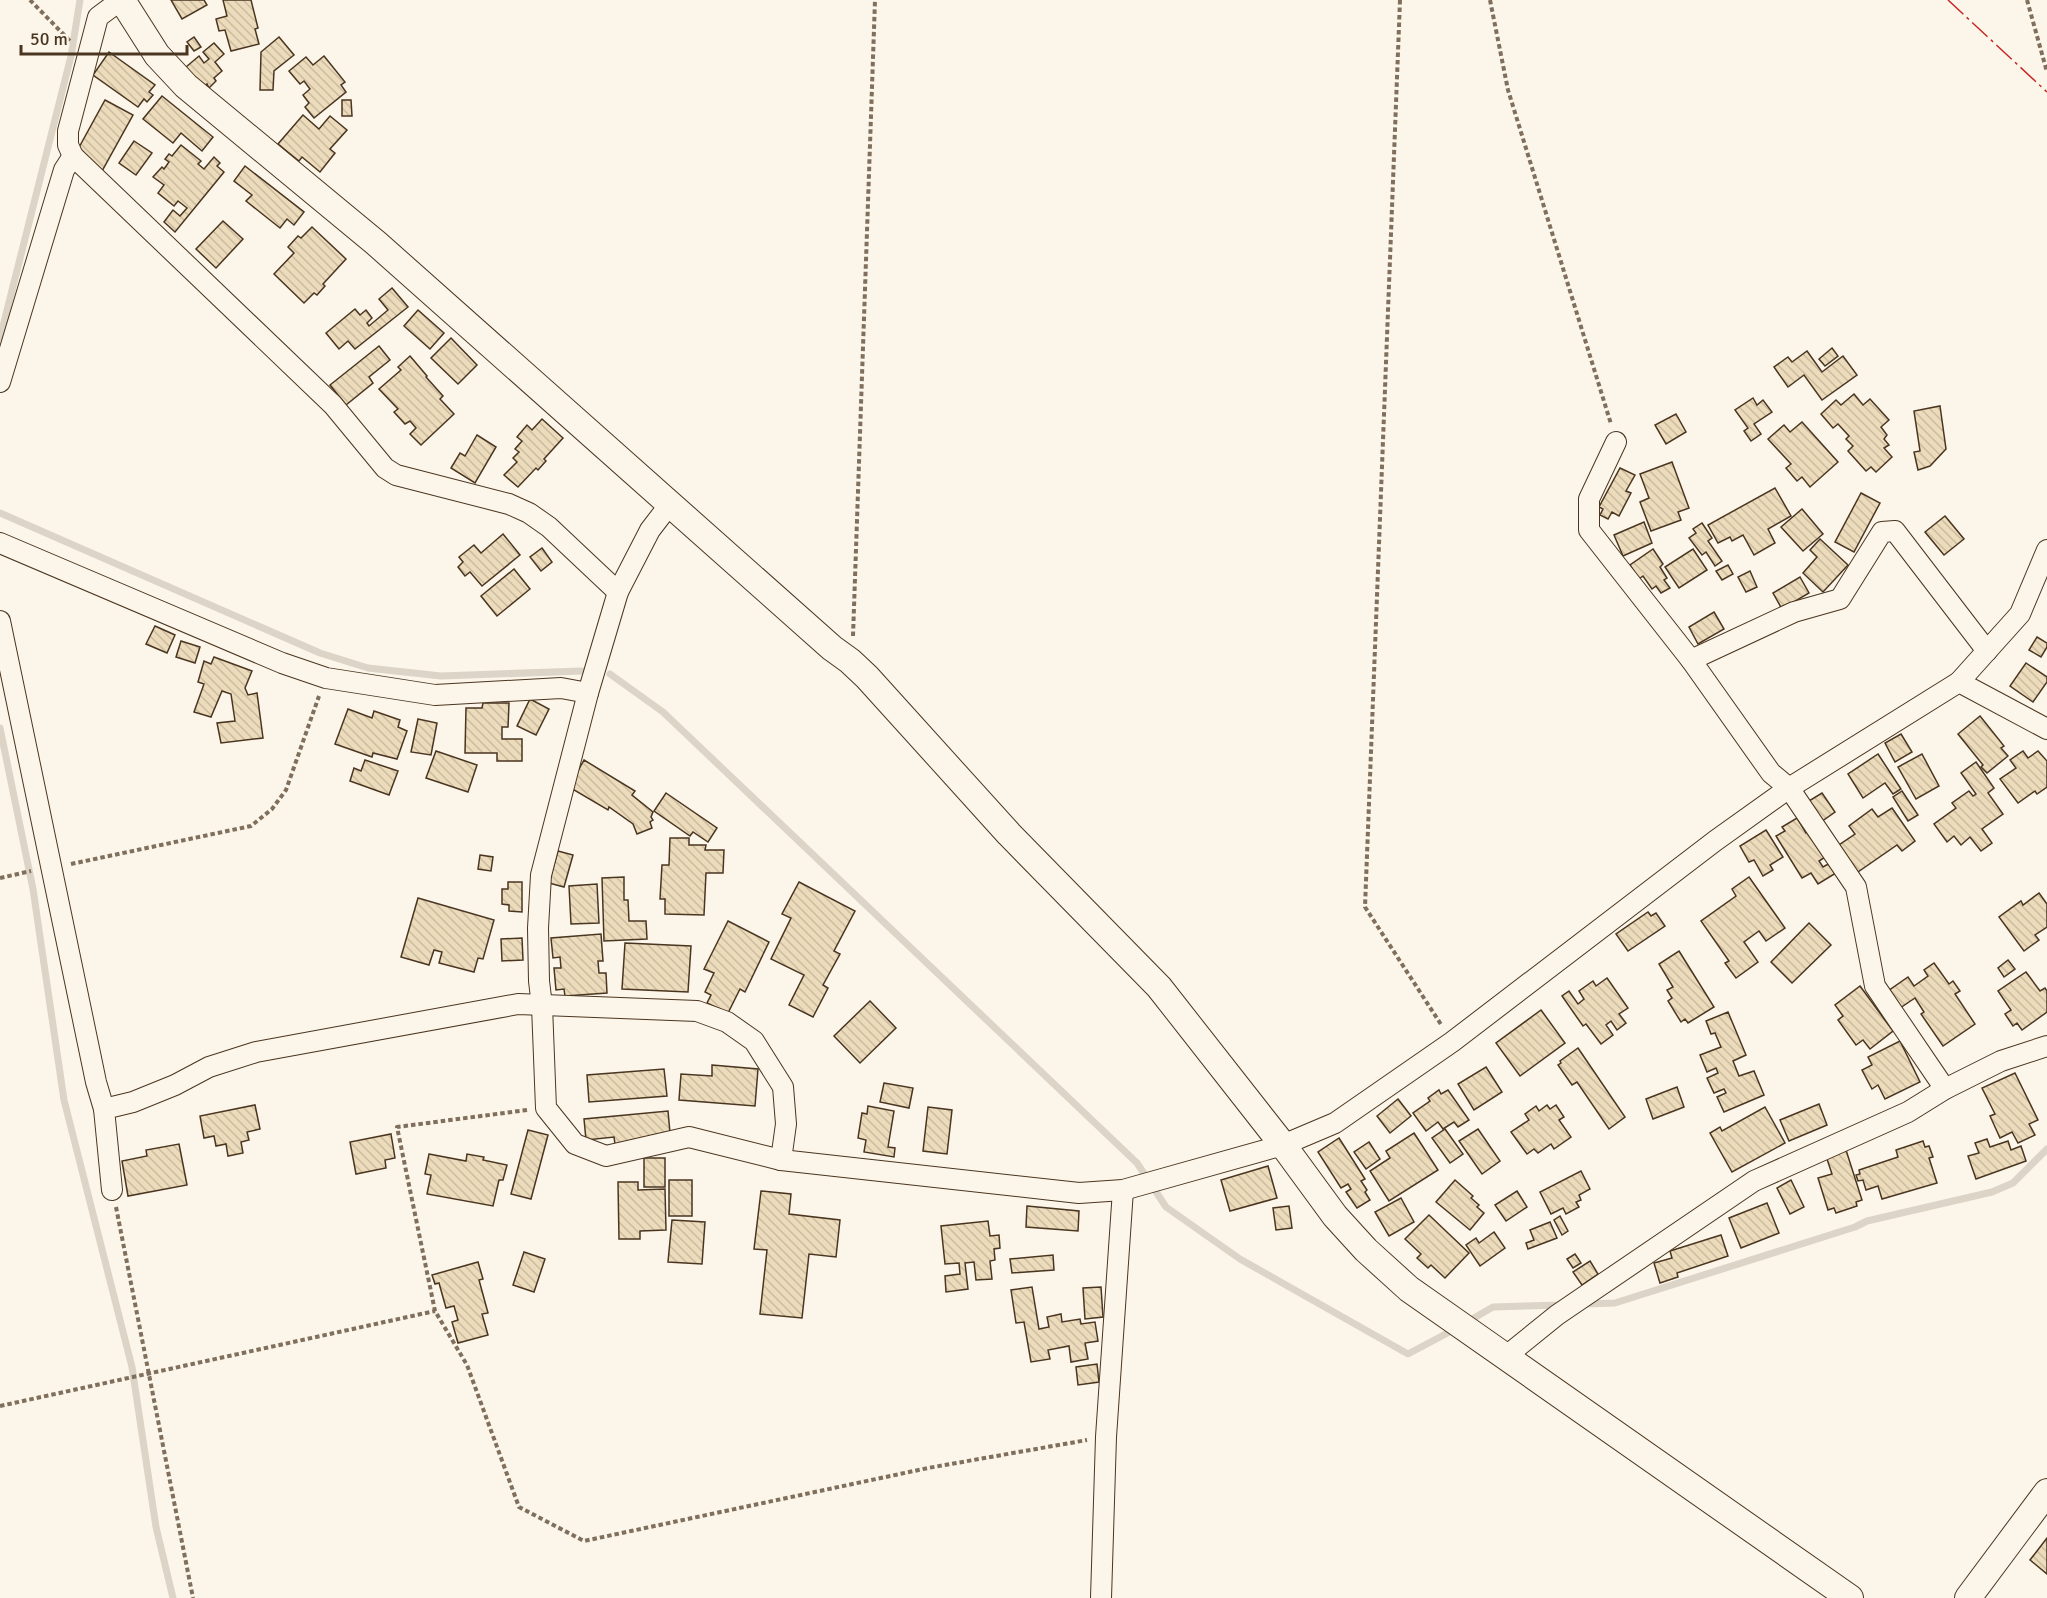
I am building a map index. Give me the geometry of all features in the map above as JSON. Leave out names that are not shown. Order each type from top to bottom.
[{"type":"street","points":[[618,592],[549,527],[529,513],[509,504],[396,475],[385,468],[333,405],[73,156],[68,145],[68,131],[98,17],[122,0],[157,55],[186,86],[376,243],[832,648],[850,661],[1009,834],[1159,987],[1283,1145],[1335,1216],[1366,1250],[1409,1289],[1850,1598]]},
{"type":"street","points":[[0,382],[64,170],[73,156]]},
{"type":"street","points":[[1616,442],[1588,499],[1589,530],[1690,660],[1771,773],[1789,788],[1856,887],[1875,986],[1945,1089]]},
{"type":"street","points":[[670,504],[651,530],[618,592],[588,693],[541,875],[538,928],[539,981],[546,1108],[575,1144],[606,1156],[689,1137],[781,1160],[1079,1193],[1122,1190],[1283,1145],[1335,1123],[1452,1042],[1715,841],[1789,788],[1959,682],[2020,614],[2047,550]]},
{"type":"street","points":[[1690,660],[1794,612],[1840,599],[1882,532],[1895,531],[1987,651]]},
{"type":"street","points":[[0,543],[282,663],[326,678],[435,694],[561,688],[588,693]]},
{"type":"street","points":[[0,621],[96,1082],[104,1108],[112,1190]]},
{"type":"street","points":[[1959,682],[2047,729]]},
{"type":"street","points":[[104,1108],[133,1102],[175,1086],[209,1067],[256,1052],[518,1004],[697,1011],[728,1022],[754,1041],[783,1087],[786,1124],[781,1160]]},
{"type":"street","points":[[1505,1357],[1557,1315],[1754,1181],[1908,1112],[1945,1089],[2001,1061],[2047,1046]]},
{"type":"street","points":[[1101,1598],[1106,1437],[1122,1190]]},
{"type":"street","points":[[1968,1598],[2047,1492]]},
{"type":"path","points":[[30,0],[88,57]]},
{"type":"path","points":[[850,661],[854,613],[875,0]]},
{"type":"path","points":[[1400,0],[1365,907],[1452,1042]]},
{"type":"path","points":[[1491,0],[1508,90],[1616,442]]},
{"type":"path","points":[[2027,0],[2047,72]]},
{"type":"path","points":[[0,878],[251,826],[272,808],[286,790],[326,678]]},
{"type":"path","points":[[546,1108],[397,1127],[435,1311],[467,1365],[519,1507],[584,1541],[928,1468],[1106,1437]]},
{"type":"path","points":[[112,1190],[193,1598]]},
{"type":"path","points":[[0,1406],[435,1311]]},
{"type":"building","points":[[171,0],[204,0],[207,5],[182,19]]},
{"type":"building","points":[[223,0],[251,0],[258,28],[255,29],[259,44],[231,51],[225,30],[219,31],[216,19],[227,16]]},
{"type":"building","points":[[194,37],[201,47],[194,51],[187,42]]},
{"type":"building","points":[[279,37],[294,55],[274,71],[273,90],[260,90],[261,52]]},
{"type":"building","points":[[214,43],[224,54],[215,62],[222,71],[214,78],[216,81],[209,88],[207,84],[203,87],[186,67],[199,56],[204,63],[209,59],[203,52]]},
{"type":"building","points":[[109,52],[155,85],[149,92],[153,95],[147,102],[144,99],[138,107],[93,75]]},
{"type":"building","points":[[324,56],[345,82],[341,85],[346,92],[314,118],[305,107],[309,103],[303,95],[310,89],[304,81],[300,84],[289,71],[306,57],[313,65]]},
{"type":"building","points":[[162,96],[213,137],[202,151],[181,133],[173,143],[143,119]]},
{"type":"building","points":[[105,100],[133,115],[102,171],[77,151]]},
{"type":"building","points":[[342,100],[351,100],[352,116],[342,116]]},
{"type":"building","points":[[303,115],[319,129],[330,116],[347,130],[330,149],[335,153],[320,172],[302,157],[299,161],[278,144]]},
{"type":"building","points":[[134,141],[152,153],[136,175],[119,163]]},
{"type":"building","points":[[181,145],[201,161],[198,164],[204,169],[214,157],[220,163],[217,166],[224,172],[175,232],[164,222],[173,210],[180,216],[187,208],[178,201],[174,206],[158,193],[164,185],[153,177],[169,162],[165,159],[169,154],[172,156]]},
{"type":"building","points":[[245,166],[304,212],[294,225],[287,219],[280,228],[246,201],[252,195],[234,181]]},
{"type":"building","points":[[223,221],[243,239],[216,268],[196,249]]},
{"type":"building","points":[[312,227],[346,259],[323,284],[325,286],[317,295],[314,293],[304,303],[274,274],[294,253],[288,247],[298,236],[301,238]]},
{"type":"building","points":[[392,288],[408,307],[355,349],[348,341],[339,349],[326,333],[355,309],[360,315],[366,310],[372,318],[367,323],[369,326],[388,310],[379,299]]},
{"type":"building","points":[[418,310],[444,333],[430,349],[404,326]]},
{"type":"building","points":[[451,338],[477,365],[458,384],[431,358]]},
{"type":"building","points":[[379,346],[390,360],[369,377],[373,383],[346,405],[330,385]]},
{"type":"building","points":[[1832,348],[1838,356],[1825,366],[1819,359]]},
{"type":"building","points":[[1807,351],[1822,372],[1843,356],[1857,375],[1822,400],[1804,375],[1788,387],[1774,367],[1788,357],[1792,362]]},
{"type":"building","points":[[410,356],[443,396],[440,399],[454,414],[421,445],[410,434],[416,428],[410,421],[405,424],[394,412],[398,409],[379,389],[401,370],[398,367]]},
{"type":"building","points":[[1854,394],[1863,405],[1870,399],[1889,420],[1881,427],[1887,435],[1884,439],[1889,445],[1884,448],[1892,457],[1876,472],[1871,467],[1866,471],[1848,451],[1853,446],[1846,439],[1849,436],[1838,424],[1833,428],[1821,414],[1836,400],[1841,405]]},
{"type":"building","points":[[1753,398],[1757,405],[1763,400],[1772,412],[1754,424],[1761,434],[1751,441],[1744,431],[1748,428],[1735,410]]},
{"type":"building","points":[[1940,406],[1946,449],[1930,466],[1918,470],[1914,452],[1920,451],[1914,411]]},
{"type":"building","points":[[1676,414],[1686,432],[1666,444],[1655,425]]},
{"type":"building","points":[[542,419],[563,438],[544,459],[546,461],[538,470],[536,468],[518,487],[504,475],[517,462],[513,458],[519,452],[515,449],[522,441],[517,437],[527,425],[532,430]]},
{"type":"building","points":[[1802,422],[1838,462],[1810,487],[1802,477],[1797,481],[1786,468],[1791,464],[1768,439],[1784,425],[1790,432]]},
{"type":"building","points":[[477,435],[496,447],[475,483],[451,468],[460,453],[465,456]]},
{"type":"building","points":[[1672,462],[1689,508],[1678,512],[1681,520],[1651,531],[1640,502],[1649,498],[1640,474]]},
{"type":"building","points":[[1620,468],[1635,475],[1626,491],[1631,493],[1619,516],[1612,512],[1608,519],[1600,515],[1603,509],[1599,507]]},
{"type":"building","points":[[1775,488],[1791,516],[1768,529],[1775,543],[1754,555],[1743,535],[1732,541],[1730,537],[1718,543],[1708,525]]},
{"type":"building","points":[[1861,493],[1880,503],[1854,552],[1835,542]]},
{"type":"building","points":[[1802,509],[1823,534],[1803,551],[1781,527]]},
{"type":"building","points":[[1945,516],[1964,539],[1944,555],[1925,532]]},
{"type":"building","points":[[1644,522],[1652,543],[1623,556],[1614,535]]},
{"type":"building","points":[[1702,523],[1712,538],[1708,541],[1722,561],[1715,566],[1706,552],[1702,555],[1689,538],[1696,533],[1693,529]]},
{"type":"building","points":[[503,534],[520,555],[482,586],[470,572],[465,576],[458,567],[463,562],[459,557],[474,545],[481,553]]},
{"type":"building","points":[[1820,539],[1848,565],[1823,592],[1803,573],[1817,557],[1810,550]]},
{"type":"building","points":[[542,548],[552,562],[541,571],[530,557]]},
{"type":"building","points":[[1653,549],[1663,564],[1660,567],[1667,578],[1664,580],[1670,588],[1661,593],[1656,586],[1652,589],[1643,576],[1639,579],[1630,565]]},
{"type":"building","points":[[1693,549],[1707,570],[1679,588],[1665,567]]},
{"type":"building","points":[[1728,565],[1733,574],[1722,580],[1716,571]]},
{"type":"building","points":[[514,569],[530,589],[497,616],[481,596]]},
{"type":"building","points":[[1750,571],[1757,587],[1746,592],[1738,577]]},
{"type":"building","points":[[1800,577],[1809,593],[1782,609],[1773,593]]},
{"type":"building","points":[[1714,612],[1724,629],[1698,644],[1689,627]]},
{"type":"building","points":[[155,626],[175,635],[167,653],[146,644]]},
{"type":"building","points":[[2037,637],[2047,643],[2041,657],[2029,650]]},
{"type":"building","points":[[181,641],[200,647],[195,663],[176,657]]},
{"type":"building","points":[[214,657],[252,671],[245,688],[248,695],[257,693],[263,738],[221,743],[217,723],[235,721],[231,694],[222,691],[211,717],[194,712],[204,684],[198,682],[204,661],[211,664]]},
{"type":"building","points":[[2026,663],[2047,677],[2047,682],[2033,702],[2010,686]]},
{"type":"building","points":[[530,699],[549,709],[536,735],[517,726]]},
{"type":"building","points":[[483,703],[509,703],[508,727],[502,727],[502,739],[522,739],[522,761],[497,761],[497,753],[465,753],[466,708],[482,708]]},
{"type":"building","points":[[348,709],[372,718],[374,711],[400,720],[398,727],[407,731],[397,759],[373,753],[372,757],[335,744]]},
{"type":"building","points":[[1980,716],[2004,746],[2001,748],[2008,756],[1987,773],[1958,734]]},
{"type":"building","points":[[418,719],[437,723],[431,755],[411,752]]},
{"type":"building","points":[[1901,734],[1912,752],[1895,762],[1885,743]]},
{"type":"building","points":[[436,751],[477,765],[468,792],[426,778]]},
{"type":"building","points":[[2023,751],[2028,758],[2038,751],[2047,761],[2047,787],[2037,794],[2035,791],[2018,803],[2000,779],[2016,768],[2010,760]]},
{"type":"building","points":[[1878,754],[1901,789],[1893,794],[1885,783],[1863,798],[1848,774]]},
{"type":"building","points":[[1922,754],[1939,786],[1916,799],[1898,767]]},
{"type":"building","points":[[365,760],[398,771],[389,795],[350,781],[354,768],[361,771]]},
{"type":"building","points":[[584,760],[635,791],[632,795],[653,812],[651,817],[653,820],[650,822],[652,828],[637,834],[633,824],[609,807],[608,810],[569,787]]},
{"type":"building","points":[[1976,762],[1994,788],[1988,793],[2003,814],[1982,829],[1992,843],[1981,851],[1970,837],[1961,845],[1954,836],[1947,842],[1934,824],[1956,808],[1952,803],[1969,791],[1973,796],[1976,794],[1961,773]]},
{"type":"building","points":[[1902,791],[1918,815],[1908,821],[1893,797]]},
{"type":"building","points":[[666,793],[717,828],[708,842],[693,832],[690,836],[654,811]]},
{"type":"building","points":[[1822,793],[1835,812],[1818,824],[1804,804]]},
{"type":"building","points":[[1892,808],[1915,841],[1902,851],[1897,845],[1855,874],[1836,847],[1855,834],[1849,826],[1872,809],[1878,817]]},
{"type":"building","points":[[1797,818],[1806,833],[1811,829],[1827,856],[1819,861],[1823,867],[1830,863],[1836,873],[1818,884],[1811,873],[1802,878],[1776,836],[1785,831],[1782,827]]},
{"type":"building","points":[[1766,830],[1783,857],[1770,865],[1773,870],[1763,876],[1754,860],[1749,862],[1740,846]]},
{"type":"building","points":[[670,838],[689,838],[689,845],[706,845],[705,850],[724,850],[723,873],[706,873],[704,915],[665,914],[665,899],[660,899],[662,865],[669,865]]},
{"type":"building","points":[[558,851],[573,855],[564,887],[549,883]]},
{"type":"building","points":[[480,855],[493,857],[491,871],[478,869]]},
{"type":"building","points":[[624,877],[624,900],[628,900],[629,921],[646,921],[647,939],[604,941],[602,878]]},
{"type":"building","points":[[1749,877],[1785,928],[1766,941],[1759,931],[1744,942],[1758,962],[1736,978],[1725,963],[1729,961],[1701,921],[1736,896],[1732,889]]},
{"type":"building","points":[[508,882],[522,882],[522,912],[509,911],[509,905],[502,904],[502,889],[508,889]]},
{"type":"building","points":[[799,882],[855,911],[834,951],[840,954],[823,985],[828,988],[813,1017],[789,1005],[804,975],[771,959],[791,918],[782,914]]},
{"type":"building","points":[[597,884],[599,923],[571,924],[569,886]]},
{"type":"building","points":[[2039,893],[2047,904],[2047,927],[2035,935],[2039,940],[2024,951],[1999,917],[2021,901],[2023,905]]},
{"type":"building","points":[[418,898],[494,920],[483,959],[478,958],[474,972],[439,963],[442,952],[434,950],[429,965],[401,957]]},
{"type":"building","points":[[1648,912],[1651,916],[1656,913],[1665,926],[1628,951],[1616,934]]},
{"type":"building","points":[[728,921],[769,942],[745,992],[740,989],[728,1013],[707,1003],[711,995],[705,992],[714,973],[704,969]]},
{"type":"building","points":[[1809,923],[1831,945],[1792,983],[1771,962]]},
{"type":"building","points":[[601,934],[603,961],[598,961],[599,973],[606,973],[607,993],[565,996],[564,989],[556,990],[554,968],[561,968],[560,957],[553,958],[551,938]]},
{"type":"building","points":[[522,938],[523,960],[502,961],[501,939]]},
{"type":"building","points":[[625,943],[691,946],[688,992],[622,989]]},
{"type":"building","points":[[1679,951],[1714,1007],[1688,1023],[1685,1019],[1681,1022],[1668,1001],[1672,998],[1667,990],[1673,987],[1659,964]]},
{"type":"building","points":[[2008,960],[2015,969],[2004,977],[1998,968]]},
{"type":"building","points":[[1934,963],[1949,984],[1953,981],[1960,991],[1955,994],[1975,1024],[1943,1046],[1921,1014],[1924,1012],[1915,998],[1900,1008],[1888,991],[1908,977],[1914,986],[1928,976],[1924,970]]},
{"type":"building","points":[[2026,972],[2040,991],[2045,988],[2047,991],[2047,1012],[2022,1030],[2017,1023],[2013,1026],[2005,1014],[2011,1010],[1998,991]]},
{"type":"building","points":[[1607,978],[1628,1008],[1619,1014],[1626,1023],[1617,1030],[1611,1021],[1606,1025],[1613,1035],[1601,1044],[1586,1024],[1583,1026],[1562,996],[1569,991],[1578,1004],[1584,999],[1579,991],[1593,981],[1596,986]]},
{"type":"building","points":[[1860,986],[1893,1031],[1870,1049],[1863,1040],[1856,1045],[1838,1020],[1843,1016],[1835,1005]]},
{"type":"building","points":[[870,1001],[896,1028],[860,1063],[834,1036]]},
{"type":"building","points":[[1541,1010],[1565,1043],[1520,1076],[1496,1043]]},
{"type":"building","points":[[1728,1012],[1746,1055],[1733,1061],[1739,1076],[1754,1071],[1764,1095],[1724,1112],[1717,1097],[1726,1093],[1724,1089],[1714,1093],[1707,1078],[1718,1073],[1716,1068],[1707,1072],[1700,1055],[1721,1047],[1715,1033],[1711,1034],[1706,1021]]},
{"type":"building","points":[[1900,1041],[1920,1082],[1885,1099],[1878,1085],[1872,1089],[1862,1070],[1872,1065],[1868,1057]]},
{"type":"building","points":[[1578,1048],[1625,1117],[1609,1129],[1577,1082],[1572,1085],[1558,1065]]},
{"type":"building","points":[[712,1065],[758,1069],[755,1106],[679,1100],[681,1074],[712,1076]]},
{"type":"building","points":[[1486,1067],[1502,1092],[1474,1110],[1458,1084]]},
{"type":"building","points":[[664,1069],[667,1096],[589,1102],[587,1075]]},
{"type":"building","points":[[2015,1073],[2038,1120],[2029,1124],[2035,1135],[2018,1143],[2012,1132],[2000,1138],[1990,1116],[1995,1114],[1982,1088]]},
{"type":"building","points":[[884,1083],[913,1088],[909,1108],[880,1102]]},
{"type":"building","points":[[1677,1087],[1684,1107],[1653,1119],[1646,1099]]},
{"type":"building","points":[[1439,1090],[1441,1094],[1448,1090],[1469,1120],[1458,1127],[1454,1122],[1443,1129],[1438,1122],[1426,1131],[1413,1113],[1430,1101],[1428,1098]]},
{"type":"building","points":[[1398,1099],[1411,1116],[1390,1133],[1377,1116]]},
{"type":"building","points":[[1819,1104],[1827,1125],[1789,1141],[1780,1120]]},
{"type":"building","points":[[255,1105],[260,1129],[247,1132],[249,1140],[241,1142],[243,1153],[228,1156],[226,1144],[216,1146],[214,1136],[204,1138],[200,1116]]},
{"type":"building","points":[[1547,1105],[1550,1109],[1556,1105],[1564,1117],[1559,1120],[1571,1137],[1554,1149],[1551,1144],[1538,1153],[1534,1149],[1527,1154],[1511,1132],[1529,1120],[1525,1114],[1536,1106],[1539,1111]]},
{"type":"building","points":[[868,1106],[894,1111],[888,1147],[895,1148],[894,1157],[864,1152],[866,1140],[858,1138],[862,1113],[867,1114]]},
{"type":"building","points":[[928,1107],[952,1110],[947,1154],[923,1151]]},
{"type":"building","points":[[1765,1107],[1785,1143],[1732,1172],[1710,1133],[1720,1127],[1722,1131]]},
{"type":"building","points":[[668,1111],[670,1133],[653,1135],[653,1140],[615,1144],[614,1137],[586,1140],[584,1119]]},
{"type":"building","points":[[1445,1129],[1463,1154],[1450,1163],[1432,1138]]},
{"type":"building","points":[[1478,1129],[1500,1161],[1482,1174],[1459,1141]]},
{"type":"building","points":[[528,1130],[548,1135],[531,1199],[511,1194]]},
{"type":"building","points":[[1414,1133],[1438,1170],[1389,1201],[1370,1171],[1390,1158],[1386,1151]]},
{"type":"building","points":[[391,1134],[395,1158],[385,1160],[386,1168],[356,1174],[350,1142]]},
{"type":"building","points":[[1339,1138],[1365,1179],[1361,1181],[1370,1200],[1357,1208],[1346,1192],[1351,1189],[1348,1184],[1341,1188],[1318,1152]]},
{"type":"building","points":[[1987,1139],[1990,1147],[2008,1141],[2011,1150],[2021,1146],[2026,1161],[1976,1179],[1968,1156],[1979,1153],[1975,1143]]},
{"type":"building","points":[[1923,1141],[1925,1147],[1929,1146],[1933,1157],[1929,1158],[1937,1183],[1882,1199],[1878,1186],[1866,1190],[1863,1180],[1858,1181],[1856,1175],[1860,1174],[1859,1170],[1898,1157],[1896,1150]]},
{"type":"building","points":[[1369,1142],[1380,1159],[1366,1169],[1354,1152]]},
{"type":"building","points":[[179,1144],[187,1185],[128,1196],[122,1161],[147,1156],[146,1150]]},
{"type":"building","points":[[1846,1150],[1862,1200],[1856,1202],[1857,1206],[1836,1213],[1834,1208],[1828,1210],[1818,1178],[1832,1174],[1826,1156]]},
{"type":"building","points":[[429,1154],[466,1161],[467,1154],[507,1165],[503,1180],[499,1180],[493,1206],[427,1194],[431,1175],[425,1174]]},
{"type":"building","points":[[644,1158],[665,1158],[665,1187],[644,1187]]},
{"type":"building","points":[[1268,1166],[1277,1198],[1230,1211],[1221,1180]]},
{"type":"building","points":[[1581,1171],[1590,1189],[1579,1195],[1581,1200],[1576,1202],[1579,1207],[1566,1214],[1563,1208],[1551,1214],[1540,1192]]},
{"type":"building","points":[[669,1180],[692,1180],[692,1216],[669,1216]]},
{"type":"building","points":[[1455,1180],[1473,1196],[1471,1198],[1484,1213],[1470,1230],[1436,1202]]},
{"type":"building","points":[[1791,1180],[1804,1207],[1790,1214],[1777,1188]]},
{"type":"building","points":[[618,1182],[638,1182],[638,1190],[665,1189],[666,1230],[640,1231],[640,1239],[619,1239]]},
{"type":"building","points":[[761,1191],[791,1194],[789,1214],[840,1220],[836,1257],[809,1254],[802,1318],[760,1314],[767,1250],[754,1249]]},
{"type":"building","points":[[1517,1191],[1527,1207],[1506,1221],[1495,1205]]},
{"type":"building","points":[[1401,1198],[1414,1222],[1389,1236],[1375,1212]]},
{"type":"building","points":[[1767,1203],[1779,1233],[1741,1248],[1729,1218]]},
{"type":"building","points":[[1027,1206],[1079,1211],[1078,1231],[1026,1227]]},
{"type":"building","points":[[1289,1206],[1292,1228],[1276,1230],[1273,1208]]},
{"type":"building","points":[[1429,1215],[1469,1253],[1445,1278],[1431,1265],[1428,1268],[1417,1258],[1421,1254],[1405,1239]]},
{"type":"building","points":[[1560,1216],[1568,1231],[1562,1235],[1554,1220]]},
{"type":"building","points":[[672,1220],[705,1222],[702,1264],[668,1262]]},
{"type":"building","points":[[988,1221],[990,1236],[999,1235],[1000,1248],[994,1249],[995,1260],[990,1261],[992,1279],[976,1280],[974,1262],[965,1263],[968,1289],[946,1292],[945,1276],[960,1274],[959,1263],[945,1264],[941,1226]]},
{"type":"building","points":[[1550,1222],[1557,1238],[1528,1249],[1526,1243],[1534,1240],[1530,1230]]},
{"type":"building","points":[[1494,1232],[1505,1248],[1480,1266],[1466,1245],[1476,1238],[1479,1243]]},
{"type":"building","points":[[1721,1235],[1728,1256],[1677,1273],[1678,1277],[1660,1283],[1654,1263],[1672,1258],[1670,1251]]},
{"type":"building","points":[[524,1252],[545,1259],[534,1292],[513,1285]]},
{"type":"building","points":[[1575,1254],[1581,1263],[1573,1268],[1567,1259]]},
{"type":"building","points":[[1053,1255],[1054,1270],[1012,1273],[1010,1259]]},
{"type":"building","points":[[1590,1261],[1598,1274],[1582,1285],[1573,1272]]},
{"type":"building","points":[[478,1262],[483,1279],[479,1280],[488,1313],[482,1314],[488,1335],[458,1343],[452,1322],[458,1320],[454,1306],[446,1308],[439,1283],[435,1284],[432,1275]]},
{"type":"building","points":[[1032,1287],[1039,1329],[1049,1327],[1047,1317],[1061,1314],[1062,1322],[1080,1319],[1081,1324],[1095,1322],[1098,1341],[1085,1343],[1088,1359],[1071,1362],[1069,1346],[1048,1350],[1050,1359],[1031,1362],[1024,1322],[1016,1323],[1011,1290]]},
{"type":"building","points":[[1101,1287],[1103,1317],[1085,1319],[1083,1288]]},
{"type":"building","points":[[1097,1364],[1099,1382],[1078,1385],[1076,1367]]},
{"type":"building","points":[[2047,1538],[2047,1574],[2030,1560]]},
{"type":"waterway","points":[[0,338],[71,56],[80,0]]},
{"type":"waterway","points":[[0,513],[320,653],[368,668],[441,676],[582,671]]},
{"type":"waterway","points":[[610,674],[663,712],[1137,1163],[1166,1207],[1240,1259],[1408,1354],[1455,1329]]},
{"type":"waterway","points":[[0,728],[33,889],[64,1100],[132,1367],[156,1527],[173,1598]]},
{"type":"waterway","points":[[1584,1304],[1615,1303],[1855,1227],[1867,1221],[1992,1192],[2013,1183],[2047,1149]]},
{"type":"waterway","points":[[1467,1322],[1493,1307],[1563,1305]]},
{"type":"power","points":[[1948,0],[2047,92]]}]
